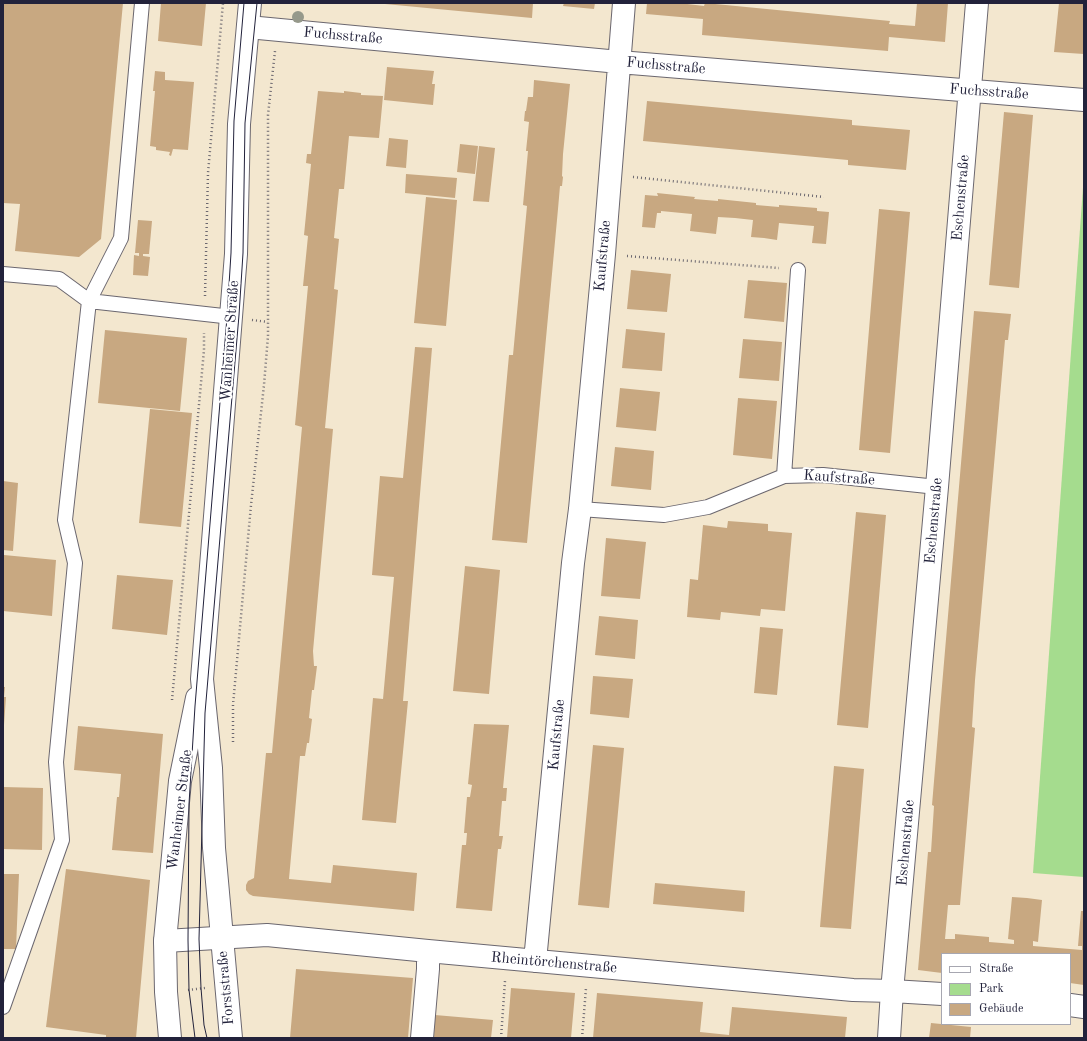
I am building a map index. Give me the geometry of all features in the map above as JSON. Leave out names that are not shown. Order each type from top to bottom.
[{"type":"street","name":"Wanheimer Straße","points":[[166,941],[180,781],[202,679],[232,317],[236,254],[239,124],[250,3]]},
{"type":"street","name":"Kaufstraße","points":[[535,961],[604,254],[624,3]]},
{"type":"street","name":"Eschenstraße","points":[[889,1038],[977,3]]},
{"type":"street","name":"Fuchsstraße","points":[[248,27],[619,62],[1084,100]]},
{"type":"street","name":"Wanheimer Straße","points":[[202,679],[211,768],[214,848],[222,938]]},
{"type":"street","name":"Rheintörchenstraße","points":[[166,941],[267,935],[853,990],[941,994]]},
{"type":"street","name":"Forststraße","points":[[222,938],[231,1038]]},
{"type":"street","points":[[166,941],[166,992],[170,1038]]},
{"type":"street","points":[[422,1038],[428,969],[428,951]]},
{"type":"street","points":[[1071,1005],[1084,1007]]},
{"type":"lane","points":[[3,1006],[62,840],[56,762],[75,564],[65,520],[89,301],[121,238],[142,3]]},
{"type":"lane","points":[[784,476],[798,270]]},
{"type":"lane","points":[[3,274],[59,279],[89,301],[232,317]]},
{"type":"lane","name":"Kaufstraße","points":[[580,509],[664,516],[708,507],[784,476],[823,475],[937,487]]},
{"type":"path","points":[[171,706],[204,350],[208,172],[223,3]]},
{"type":"path","points":[[233,742],[234,690],[268,336],[268,115],[278,30]]},
{"type":"path","points":[[610,174],[824,196]]},
{"type":"path","points":[[604,254],[798,270]]},
{"type":"path","points":[[501,1038],[506,958]]},
{"type":"path","points":[[582,1038],[587,966]]},
{"type":"path","points":[[166,992],[226,986]]},
{"type":"green space","points":[[1084,174],[1084,877],[1033,873]]},
{"type":"building","points":[[3,3],[123,3],[101,239],[79,257],[15,251],[20,204],[3,203]]},
{"type":"building","points":[[161,3],[206,3],[202,46],[158,41]]},
{"type":"building","points":[[385,3],[533,3],[532,18]]},
{"type":"building","points":[[564,3],[595,3],[594,9],[563,6]]},
{"type":"building","points":[[647,3],[679,3],[704,6],[705,3],[890,21],[889,24],[915,26],[917,3],[948,3],[945,42],[889,37],[888,51],[702,35],[703,19],[646,14]]},
{"type":"building","points":[[1059,3],[1084,3],[1084,54],[1054,52]]},
{"type":"building","points":[[387,67],[434,71],[432,84],[435,84],[433,105],[384,100]]},
{"type":"building","points":[[155,71],[165,72],[165,80],[194,82],[188,150],[173,149],[171,156],[169,155],[170,152],[156,150],[156,147],[150,146],[155,91],[153,91]]},
{"type":"building","points":[[534,80],[570,84],[563,154],[563,177],[562,186],[560,186],[527,543],[492,540],[509,355],[513,355],[527,206],[523,205],[529,122],[524,121],[528,97],[533,97]]},
{"type":"building","points":[[318,91],[344,93],[344,91],[361,93],[361,95],[383,96],[379,138],[349,136],[344,189],[339,189],[334,238],[339,239],[334,289],[338,290],[325,428],[333,429],[313,651],[314,666],[317,666],[314,690],[312,690],[309,718],[312,719],[309,743],[307,743],[305,756],[300,756],[289,879],[331,883],[333,865],[417,873],[414,911],[253,896],[246,890],[248,881],[254,878],[266,753],[272,753],[302,427],[295,425],[308,286],[303,286],[308,236],[304,235],[311,164],[306,163],[307,154],[311,154]]},
{"type":"building","points":[[647,101],[852,120],[852,125],[910,130],[906,170],[848,165],[848,160],[643,141]]},
{"type":"building","points":[[1004,112],[1033,115],[1019,288],[989,285]]},
{"type":"building","points":[[389,138],[408,140],[406,168],[386,166]]},
{"type":"building","points":[[460,144],[478,146],[475,174],[457,172]]},
{"type":"building","points":[[479,146],[495,148],[489,202],[473,201]]},
{"type":"building","points":[[406,174],[457,178],[455,198],[405,193]]},
{"type":"building","points":[[657,193],[695,197],[694,199],[718,201],[718,199],[756,203],[756,205],[817,208],[817,211],[829,212],[826,244],[812,243],[814,226],[779,223],[777,240],[751,237],[753,220],[718,217],[716,234],[690,231],[692,214],[661,211],[661,213],[657,213],[655,228],[642,227],[645,195],[658,196]]},
{"type":"building","points":[[426,197],[457,200],[446,326],[414,323]]},
{"type":"building","points":[[879,209],[910,212],[890,453],[859,450]]},
{"type":"building","points":[[138,220],[152,221],[149,254],[143,254],[143,256],[150,257],[148,276],[133,275],[134,255],[139,256],[139,253],[135,253]]},
{"type":"building","points":[[631,270],[671,274],[667,312],[627,309]]},
{"type":"building","points":[[748,280],[787,283],[784,322],[744,318]]},
{"type":"building","points":[[974,311],[1011,314],[1008,340],[1005,340],[975,680],[972,727],[975,728],[960,905],[948,905],[945,939],[955,939],[955,934],[989,937],[989,942],[1014,944],[1014,940],[1008,939],[1012,897],[1027,898],[1042,900],[1038,942],[1033,941],[1033,946],[1082,950],[1082,946],[1078,946],[1081,911],[1084,911],[1084,985],[1071,983],[1071,953],[941,953],[941,973],[918,970],[928,852],[931,852],[934,806],[932,805]]},
{"type":"building","points":[[626,329],[665,333],[662,371],[622,368]]},
{"type":"building","points":[[105,330],[187,338],[180,411],[98,403]]},
{"type":"building","points":[[743,339],[782,342],[779,381],[739,378]]},
{"type":"building","points":[[415,347],[432,348],[403,701],[408,701],[396,823],[362,820],[373,698],[383,699],[394,577],[372,575],[380,476],[403,478]]},
{"type":"building","points":[[620,388],[660,392],[656,431],[616,427]]},
{"type":"building","points":[[738,398],[777,401],[772,459],[733,455]]},
{"type":"building","points":[[150,409],[192,413],[181,527],[139,523]]},
{"type":"building","points":[[615,447],[654,451],[651,490],[611,486]]},
{"type":"building","points":[[3,481],[18,483],[13,551],[3,550]]},
{"type":"building","points":[[856,512],[886,515],[868,728],[837,725]]},
{"type":"building","points":[[728,521],[768,524],[768,531],[792,533],[785,611],[761,609],[760,616],[721,612],[720,620],[687,617],[690,579],[698,580],[703,525],[727,528]]},
{"type":"building","points":[[606,538],[646,542],[640,599],[601,596]]},
{"type":"building","points":[[4,555],[56,560],[52,616],[3,611]]},
{"type":"building","points":[[465,566],[500,570],[489,694],[453,691]]},
{"type":"building","points":[[117,575],[173,580],[167,635],[112,629]]},
{"type":"building","points":[[599,616],[638,620],[635,659],[595,655]]},
{"type":"building","points":[[760,627],[783,629],[777,695],[754,693]]},
{"type":"building","points":[[593,676],[633,679],[629,718],[590,714]]},
{"type":"building","points":[[3,687],[5,687],[4,697],[6,697],[4,725],[3,725]]},
{"type":"building","points":[[474,724],[509,725],[503,788],[507,788],[506,801],[502,801],[499,836],[503,836],[501,849],[498,849],[492,911],[456,908],[462,845],[466,845],[467,833],[464,833],[467,797],[470,797],[472,785],[468,784]]},
{"type":"building","points":[[78,726],[163,734],[153,853],[112,850],[117,797],[119,797],[121,774],[74,770]]},
{"type":"building","points":[[593,745],[624,748],[609,908],[578,905]]},
{"type":"building","points":[[834,766],[864,769],[851,929],[820,927]]},
{"type":"building","points":[[3,787],[43,788],[42,850],[3,849]]},
{"type":"building","points":[[66,869],[150,880],[136,1038],[106,1038],[106,1035],[46,1027]]},
{"type":"building","points":[[3,874],[19,874],[16,949],[3,949]]},
{"type":"building","points":[[655,883],[745,891],[744,912],[653,904]]},
{"type":"building","points":[[296,969],[413,978],[408,1038],[290,1038]]},
{"type":"building","points":[[511,988],[575,993],[571,1038],[507,1038]]},
{"type":"building","points":[[597,993],[703,1002],[700,1032],[729,1035],[732,1007],[847,1017],[845,1038],[593,1038]]},
{"type":"building","points":[[435,1015],[493,1020],[491,1038],[434,1038]]},
{"type":"building","points":[[931,1023],[971,1027],[970,1038],[929,1038]]},
{"type":"tram line","points":[[195,1038],[189,990],[189,804],[195,706],[227,317],[231,253],[234,121],[244,3]]},
{"type":"tram line","points":[[207,1038],[204,1025],[201,988],[199,939],[205,713],[239,315],[243,253],[245,123],[257,3]]}]
